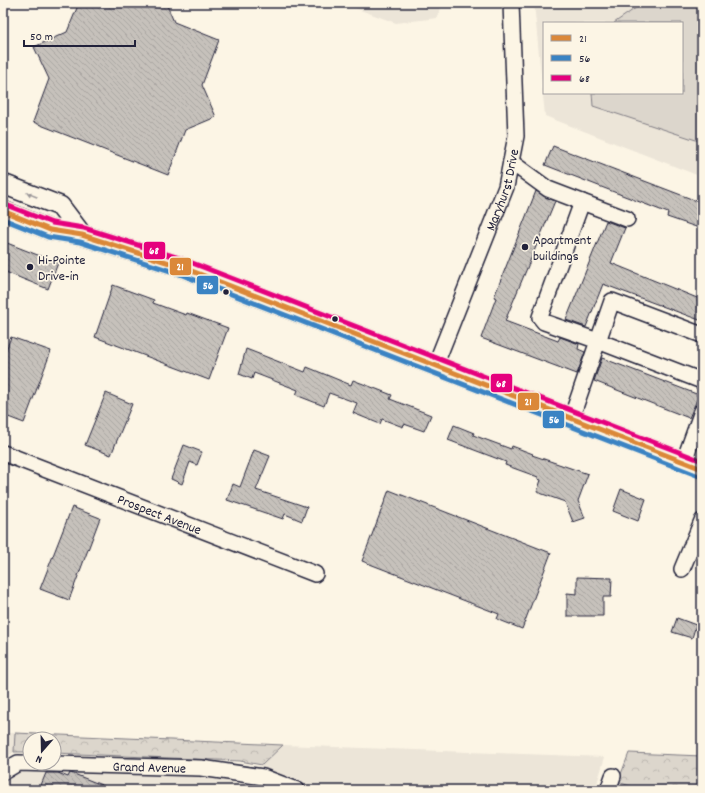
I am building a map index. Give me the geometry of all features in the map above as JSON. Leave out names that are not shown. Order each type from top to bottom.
[{"type":"main road","points":[[3,184],[60,206],[82,235]]},
{"type":"main road","points":[[3,211],[50,230],[82,235],[179,266],[571,419],[702,468]]},
{"type":"street","name":"Maryhurst Drive","points":[[435,366],[506,187],[516,136],[511,3]]},
{"type":"street","points":[[511,162],[548,189],[627,219]]},
{"type":"street","points":[[582,202],[540,317],[544,322],[702,381]]},
{"type":"street","points":[[571,419],[612,301],[702,335]]},
{"type":"street","points":[[684,462],[702,411]]},
{"type":"street","name":"Prospect Avenue","points":[[3,453],[315,574]]},
{"type":"street","points":[[682,569],[702,521]]},
{"type":"street","name":"Grand Avenue","points":[[3,772],[18,763],[201,768],[263,777],[297,790]]},
{"type":"shaded area","points":[[341,3],[442,3],[437,18],[396,23]]},
{"type":"shaded area","points":[[534,3],[702,3],[702,177],[545,116]]},
{"type":"shaded area","points":[[3,733],[15,733],[14,752],[3,760]]},
{"type":"shaded area","points":[[283,745],[605,757],[595,790],[3,790],[3,778],[15,772],[24,771],[214,774],[255,783],[262,765]]},
{"type":"green space","points":[[643,3],[702,3],[702,142],[593,106],[592,94],[683,94],[683,22],[615,22]]},
{"type":"green space","points":[[15,733],[22,733],[22,752],[14,752]]},
{"type":"green space","points":[[62,735],[283,745],[262,765],[240,761],[62,753]]},
{"type":"green space","points":[[629,753],[702,756],[702,790],[642,790],[618,782]]},
{"type":"building","points":[[79,3],[124,3],[130,5],[135,3],[166,3],[174,22],[219,40],[202,85],[216,117],[185,130],[168,175],[33,122],[49,79],[34,47],[67,32]]},
{"type":"building","points":[[553,146],[702,203],[702,229],[667,217],[668,213],[545,165]]},
{"type":"building","points":[[536,191],[555,201],[505,321],[558,341],[560,337],[579,344],[578,349],[585,352],[577,374],[481,338],[496,298],[494,297]]},
{"type":"building","points":[[606,221],[625,228],[611,263],[702,300],[702,321],[603,284],[586,327],[566,320]]},
{"type":"building","name":"Hi-Pointe Drive-in","points":[[7,243],[58,263],[48,289],[3,271],[3,251]]},
{"type":"building","points":[[113,285],[154,300],[153,303],[186,315],[187,313],[228,328],[209,380],[95,337]]},
{"type":"building","points":[[11,337],[51,351],[24,423],[3,415],[3,358]]},
{"type":"building","points":[[246,349],[305,372],[307,367],[351,385],[353,380],[392,395],[390,399],[431,415],[424,431],[404,424],[403,427],[382,419],[380,424],[353,413],[357,403],[329,393],[324,406],[296,395],[298,390],[254,373],[252,379],[239,374]]},
{"type":"building","points":[[602,358],[699,395],[689,418],[594,381]]},
{"type":"building","points":[[106,393],[132,404],[111,455],[85,445]]},
{"type":"building","points":[[454,425],[474,433],[473,435],[511,449],[512,446],[533,454],[532,455],[588,474],[578,501],[585,518],[573,522],[565,502],[537,492],[541,480],[538,479],[538,477],[505,465],[506,462],[448,440]]},
{"type":"building","points":[[184,445],[202,452],[197,465],[190,462],[182,484],[171,479]]},
{"type":"building","points":[[254,450],[270,456],[256,490],[307,507],[302,521],[285,514],[283,519],[227,500],[233,484],[240,487]]},
{"type":"building","points":[[621,489],[646,499],[638,521],[613,511]]},
{"type":"building","points":[[389,490],[551,553],[522,629],[497,619],[499,614],[362,561]]},
{"type":"building","points":[[72,507],[100,518],[69,600],[40,589]]},
{"type":"building","points":[[577,577],[612,578],[611,597],[603,597],[603,616],[567,616],[567,593],[577,594]]},
{"type":"building","points":[[677,618],[696,625],[692,638],[672,632]]},
{"type":"building","points":[[46,773],[58,773],[68,777],[70,773],[74,774],[114,790],[39,790]]},
{"type":"transit line","name":"68","points":[[6,205],[52,223],[84,228],[182,259],[702,461]]},
{"type":"transit line","name":"21","points":[[3,211],[50,230],[82,235],[179,266],[702,469]]},
{"type":"transit line","name":"56","points":[[3,219],[48,237],[80,242],[177,273],[699,476]]},
{"type":"place","name":"Apartment buildings","points":[[525,247]]},
{"type":"place","name":"Hi-Pointe Drive-in","points":[[30,267]]}]
